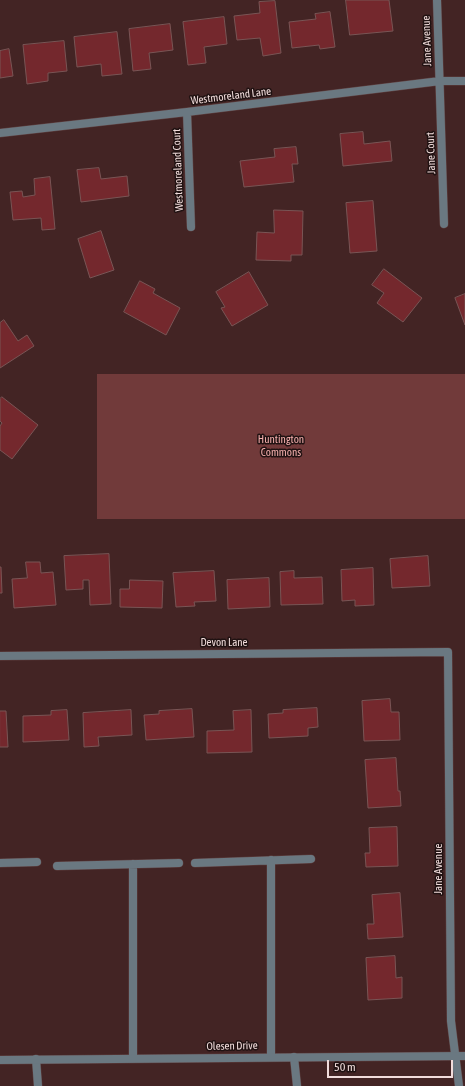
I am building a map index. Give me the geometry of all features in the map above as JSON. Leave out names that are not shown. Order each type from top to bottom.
[{"type":"street","name":"Jane Avenue","points":[[437,0],[440,81]]},
{"type":"street","name":"Westmoreland Lane","points":[[0,133],[440,81],[465,81]]},
{"type":"street","name":"Jane Court","points":[[440,81],[444,224]]},
{"type":"street","name":"Westmoreland Court","points":[[187,112],[191,228]]},
{"type":"street","name":"Jane Avenue","points":[[448,652],[451,1021],[459,1086]]},
{"type":"street","name":"Devon Lane","points":[[0,656],[448,652]]},
{"type":"street","points":[[195,863],[311,859]]},
{"type":"street","points":[[271,860],[271,1057]]},
{"type":"street","points":[[0,863],[37,862]]},
{"type":"street","points":[[57,866],[179,863]]},
{"type":"street","points":[[133,864],[133,1058]]},
{"type":"street","name":"Olesen Drive","points":[[0,1060],[465,1056]]},
{"type":"street","points":[[294,1057],[297,1086]]},
{"type":"street","points":[[36,1060],[38,1086]]},
{"type":"green space","name":"Huntington Commons","points":[[97,374],[465,374],[465,519],[97,519]]},
{"type":"building","points":[[346,0],[389,0],[393,31],[350,35]]},
{"type":"building","points":[[275,1],[281,53],[263,56],[260,38],[237,40],[234,16],[260,13],[259,2]]},
{"type":"building","points":[[330,12],[335,47],[320,49],[319,45],[292,48],[289,22],[316,19],[315,14]]},
{"type":"building","points":[[224,17],[227,44],[204,47],[206,63],[188,65],[183,22]]},
{"type":"building","points":[[170,24],[173,50],[149,53],[151,69],[133,71],[129,29]]},
{"type":"building","points":[[117,32],[122,74],[102,76],[101,64],[77,67],[74,37]]},
{"type":"building","points":[[64,41],[67,71],[48,73],[48,81],[27,84],[23,45]]},
{"type":"building","points":[[9,49],[13,76],[0,78],[0,51]]},
{"type":"building","points":[[363,132],[364,144],[390,141],[392,161],[343,166],[340,134]]},
{"type":"building","points":[[296,147],[298,164],[292,164],[294,182],[244,187],[240,161],[275,157],[274,149]]},
{"type":"building","points":[[99,168],[101,179],[127,176],[129,196],[81,202],[77,170]]},
{"type":"building","points":[[50,177],[55,229],[42,230],[41,218],[13,220],[10,192],[22,191],[23,197],[35,195],[34,179]]},
{"type":"building","points":[[373,201],[377,251],[350,253],[346,203]]},
{"type":"building","points":[[274,210],[303,211],[302,255],[291,255],[291,261],[256,260],[257,232],[274,233]]},
{"type":"building","points":[[101,231],[114,270],[90,278],[78,239]]},
{"type":"building","points":[[384,269],[422,298],[403,322],[377,303],[384,293],[372,285]]},
{"type":"building","points":[[249,272],[268,305],[232,326],[221,308],[225,307],[216,292]]},
{"type":"building","points":[[140,281],[155,289],[153,293],[180,308],[166,335],[124,312]]},
{"type":"building","points":[[465,294],[465,325],[455,298]]},
{"type":"building","points":[[4,320],[18,341],[27,335],[34,346],[0,368],[0,323]]},
{"type":"building","points":[[2,397],[38,425],[12,459],[0,450],[0,426],[2,423],[0,421],[0,399]]},
{"type":"building","points":[[109,554],[111,604],[90,605],[89,580],[83,580],[83,589],[66,590],[64,556]]},
{"type":"building","points":[[428,556],[430,586],[392,588],[390,559]]},
{"type":"building","points":[[26,562],[40,562],[41,573],[53,572],[56,605],[14,608],[12,579],[27,578]]},
{"type":"building","points":[[1,567],[2,593],[0,593]]},
{"type":"building","points":[[373,568],[374,605],[355,606],[355,600],[342,601],[341,570]]},
{"type":"building","points":[[214,571],[216,601],[194,602],[195,606],[176,607],[173,573]]},
{"type":"building","points":[[294,571],[294,578],[322,577],[323,604],[281,605],[280,572]]},
{"type":"building","points":[[269,578],[270,607],[228,609],[227,580]]},
{"type":"building","points":[[130,580],[163,581],[162,608],[120,607],[120,589],[129,589]]},
{"type":"building","points":[[390,699],[391,712],[399,712],[400,740],[364,741],[362,701]]},
{"type":"building","points":[[317,708],[318,727],[308,728],[308,736],[269,738],[268,714],[283,713],[283,710]]},
{"type":"building","points":[[192,709],[194,737],[146,740],[144,715],[159,714],[159,711]]},
{"type":"building","points":[[67,710],[69,740],[23,742],[23,716],[51,715],[51,711]]},
{"type":"building","points":[[131,710],[132,735],[98,737],[99,746],[84,747],[83,713]]},
{"type":"building","points":[[251,710],[252,752],[207,753],[207,731],[234,730],[233,711]]},
{"type":"building","points":[[0,711],[6,711],[8,747],[0,747]]},
{"type":"building","points":[[396,758],[398,791],[400,791],[401,806],[368,808],[365,760]]},
{"type":"building","points":[[397,827],[398,866],[366,867],[365,853],[370,853],[369,828]]},
{"type":"building","points":[[400,893],[403,937],[368,939],[367,924],[374,924],[372,895]]},
{"type":"building","points":[[395,956],[396,978],[402,977],[402,998],[368,1000],[366,958]]}]
